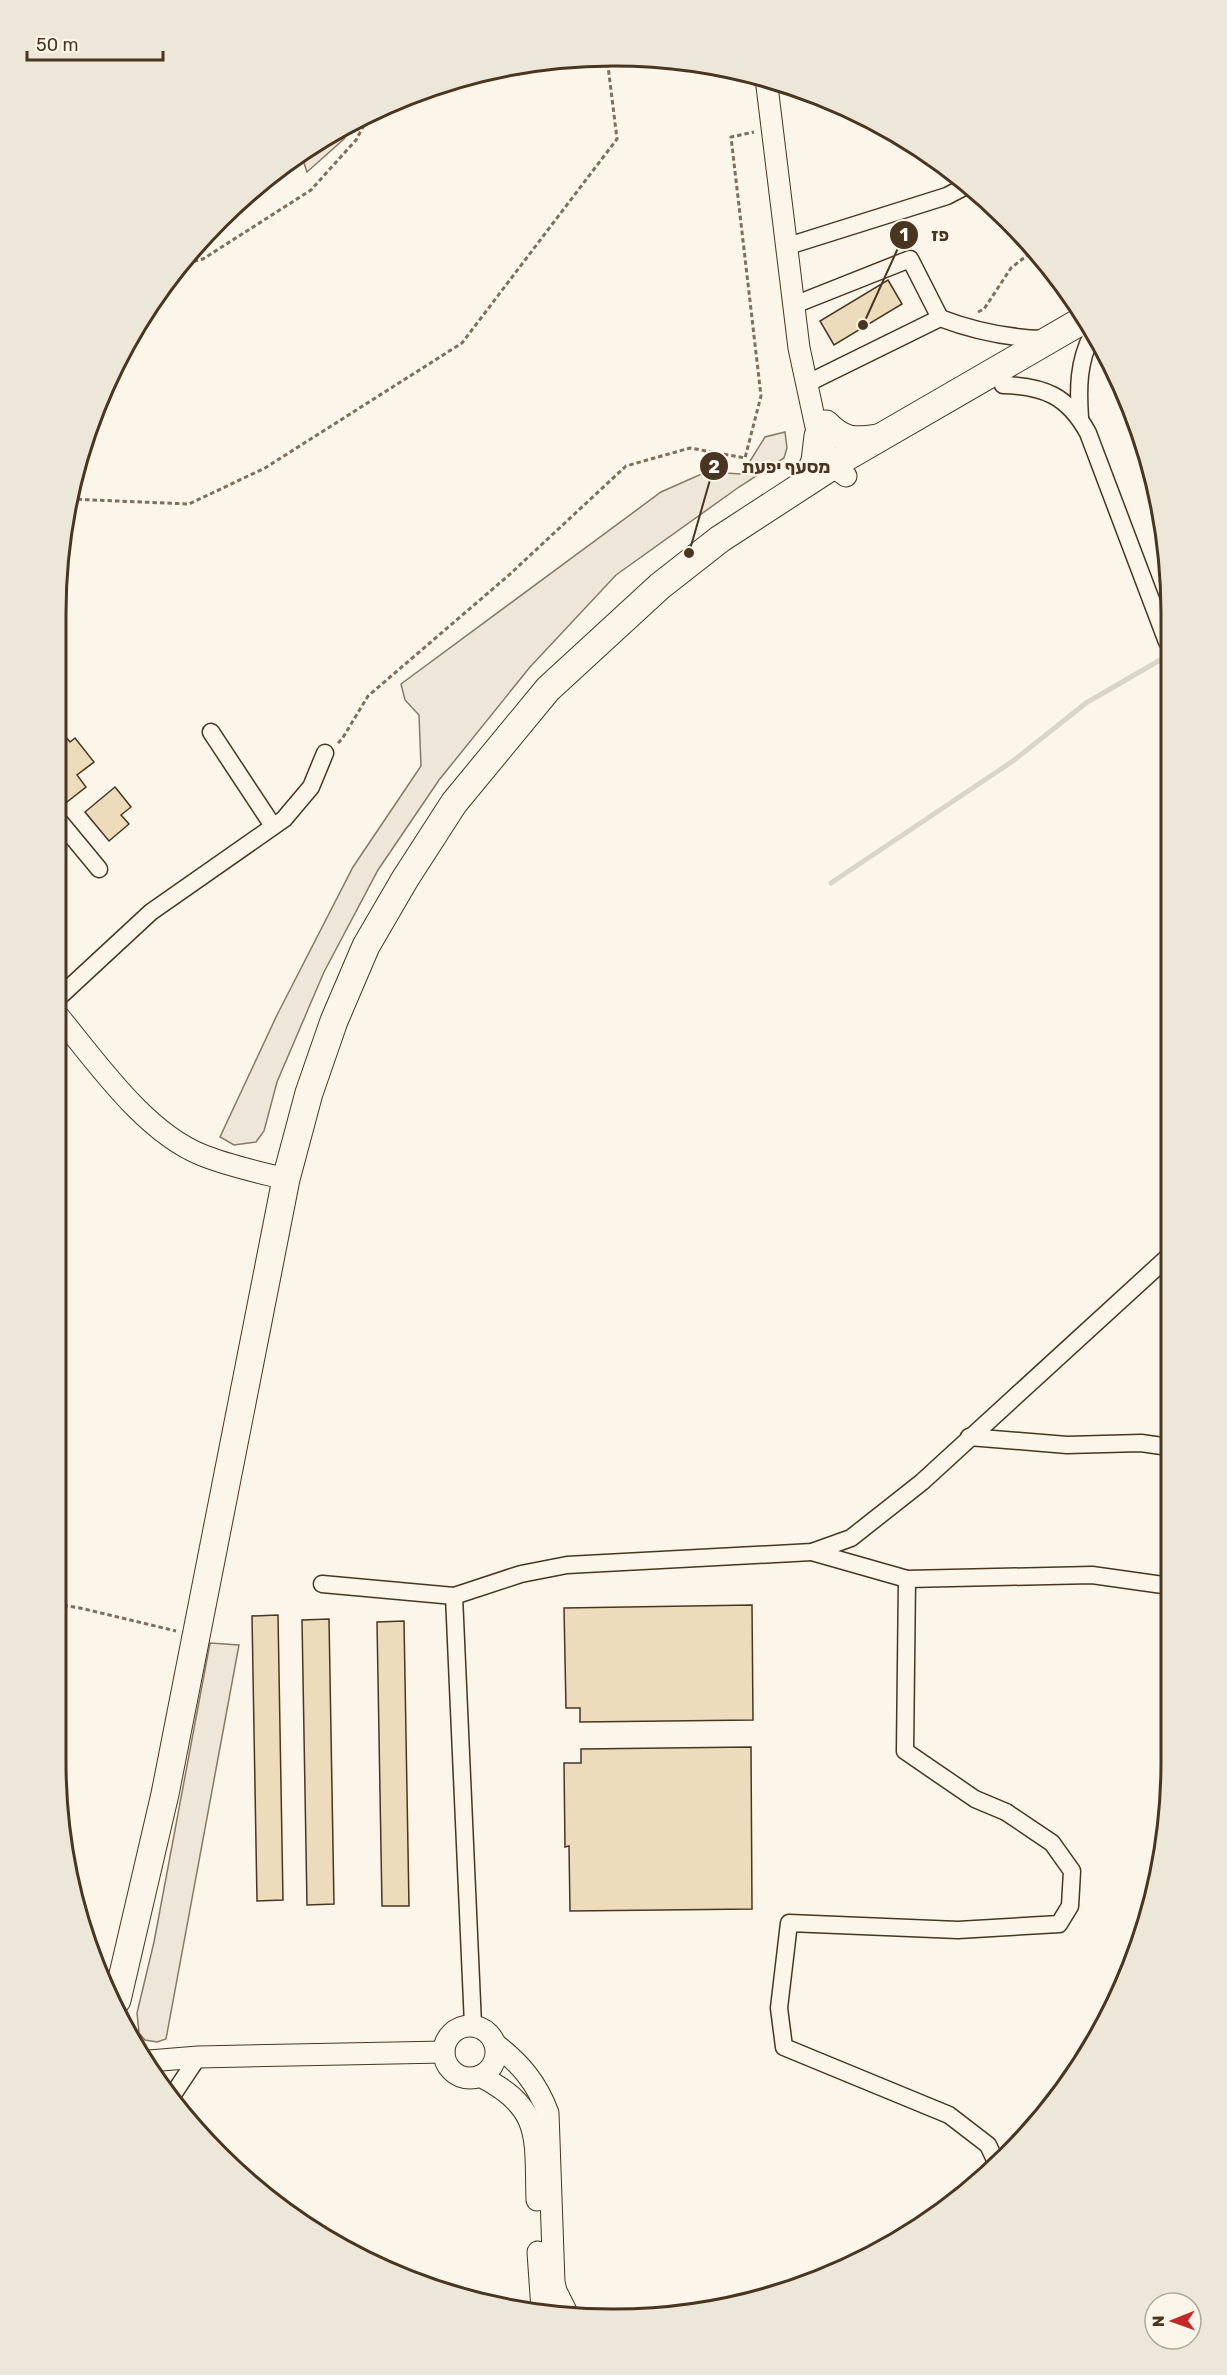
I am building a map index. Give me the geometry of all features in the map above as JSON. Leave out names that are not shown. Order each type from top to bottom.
[{"type":"highway","points":[[603,639],[878,438],[1078,323]]},
{"type":"highway","points":[[118,1995],[165,1794],[286,1179],[309,1093],[334,1021],[371,936],[454,803],[548,689],[688,563],[806,482],[841,467],[1003,385],[1087,338]]},
{"type":"highway","points":[[806,482],[815,461],[822,430],[852,440],[878,438]]},
{"type":"street","points":[[767,89],[799,348],[822,430],[841,467]]},
{"type":"street","points":[[788,246],[947,196],[959,190]]},
{"type":"street","points":[[794,305],[910,259],[947,320],[989,334],[1018,339],[1048,340]]},
{"type":"street","points":[[808,384],[947,320]]},
{"type":"street","points":[[1080,418],[1078,388],[1081,364],[1089,341]]},
{"type":"street","points":[[1003,385],[1026,386],[1047,391],[1064,402],[1080,418],[1088,433],[1161,626]]},
{"type":"street","points":[[211,732],[273,826]]},
{"type":"street","points":[[66,991],[151,912],[284,819],[311,787],[325,753]]},
{"type":"street","points":[[66,829],[99,869]]},
{"type":"street","points":[[66,1024],[143,1114],[161,1131],[202,1155],[286,1179]]},
{"type":"street","points":[[322,1584],[454,1596],[521,1574],[567,1565],[812,1552],[851,1538],[876,1521],[922,1482],[1161,1263]]},
{"type":"street","points":[[969,1437],[1067,1445],[1141,1443],[1161,1446]]},
{"type":"street","points":[[812,1552],[907,1579],[1092,1575],[1161,1585]]},
{"type":"street","points":[[907,1579],[905,1751],[975,1799],[1006,1812],[1052,1843],[1072,1871],[1070,1906],[1059,1924],[958,1930],[789,1923],[779,2008],[784,2047],[950,2115],[988,2145],[993,2156]]},
{"type":"street","points":[[454,1596],[473,2025]]},
{"type":"street","points":[[480,2076],[493,2065],[496,2057],[495,2044],[489,2033],[473,2025],[456,2029],[445,2043],[444,2052],[449,2068],[463,2077],[480,2076],[515,2098],[526,2111],[532,2126],[536,2152],[541,2304]]},
{"type":"street","points":[[495,2044],[514,2058],[525,2070],[543,2097],[548,2114],[554,2282],[564,2306]]},
{"type":"street","points":[[155,2061],[198,2057],[444,2052]]},
{"type":"street","points":[[176,2090],[198,2057]]},
{"type":"path","points":[[79,499],[189,504],[265,468],[462,343],[617,139],[608,66]]},
{"type":"path","points":[[195,261],[203,259],[311,190],[356,140],[363,126]]},
{"type":"path","points":[[325,753],[342,739],[368,696],[509,575],[626,466],[690,448],[745,458],[761,396],[731,137],[773,128]]},
{"type":"path","points":[[947,320],[984,309],[1011,268],[1027,255]]},
{"type":"path","points":[[66,1606],[195,1636]]},
{"type":"shaded area","points":[[345,136],[344,139],[307,172],[304,162]]},
{"type":"shaded area","points":[[785,432],[787,448],[784,458],[739,487],[616,575],[530,667],[439,780],[378,870],[324,972],[277,1082],[264,1131],[256,1142],[234,1145],[220,1137],[277,1015],[353,867],[421,766],[419,715],[405,700],[401,684],[661,492],[706,472],[742,474],[765,437]]},
{"type":"shaded area","points":[[210,1643],[239,1645],[166,2039],[157,2042],[145,2040],[139,2033],[137,2013],[154,1942]]},
{"type":"building","points":[[888,280],[902,304],[834,345],[820,321]]},
{"type":"building","points":[[66,737],[70,742],[75,738],[94,762],[77,775],[86,787],[67,802]]},
{"type":"building","points":[[115,787],[131,807],[121,815],[129,824],[109,841],[85,812]]},
{"type":"building","points":[[752,1605],[753,1720],[580,1722],[580,1708],[566,1708],[564,1608]]},
{"type":"building","points":[[278,1615],[283,1900],[257,1901],[252,1616]]},
{"type":"building","points":[[329,1619],[334,1904],[307,1905],[302,1620]]},
{"type":"building","points":[[404,1621],[409,1906],[382,1906],[377,1622]]},
{"type":"building","points":[[751,1747],[752,1909],[570,1911],[569,1846],[565,1847],[564,1763],[581,1763],[581,1749]]},
{"type":"waterway","points":[[831,883],[1013,761],[1086,703],[1161,659]]},
{"type":"place","name":"פז","points":[[863,325]]},
{"type":"place","name":"מסעף יפעת","points":[[689,553]]}]
